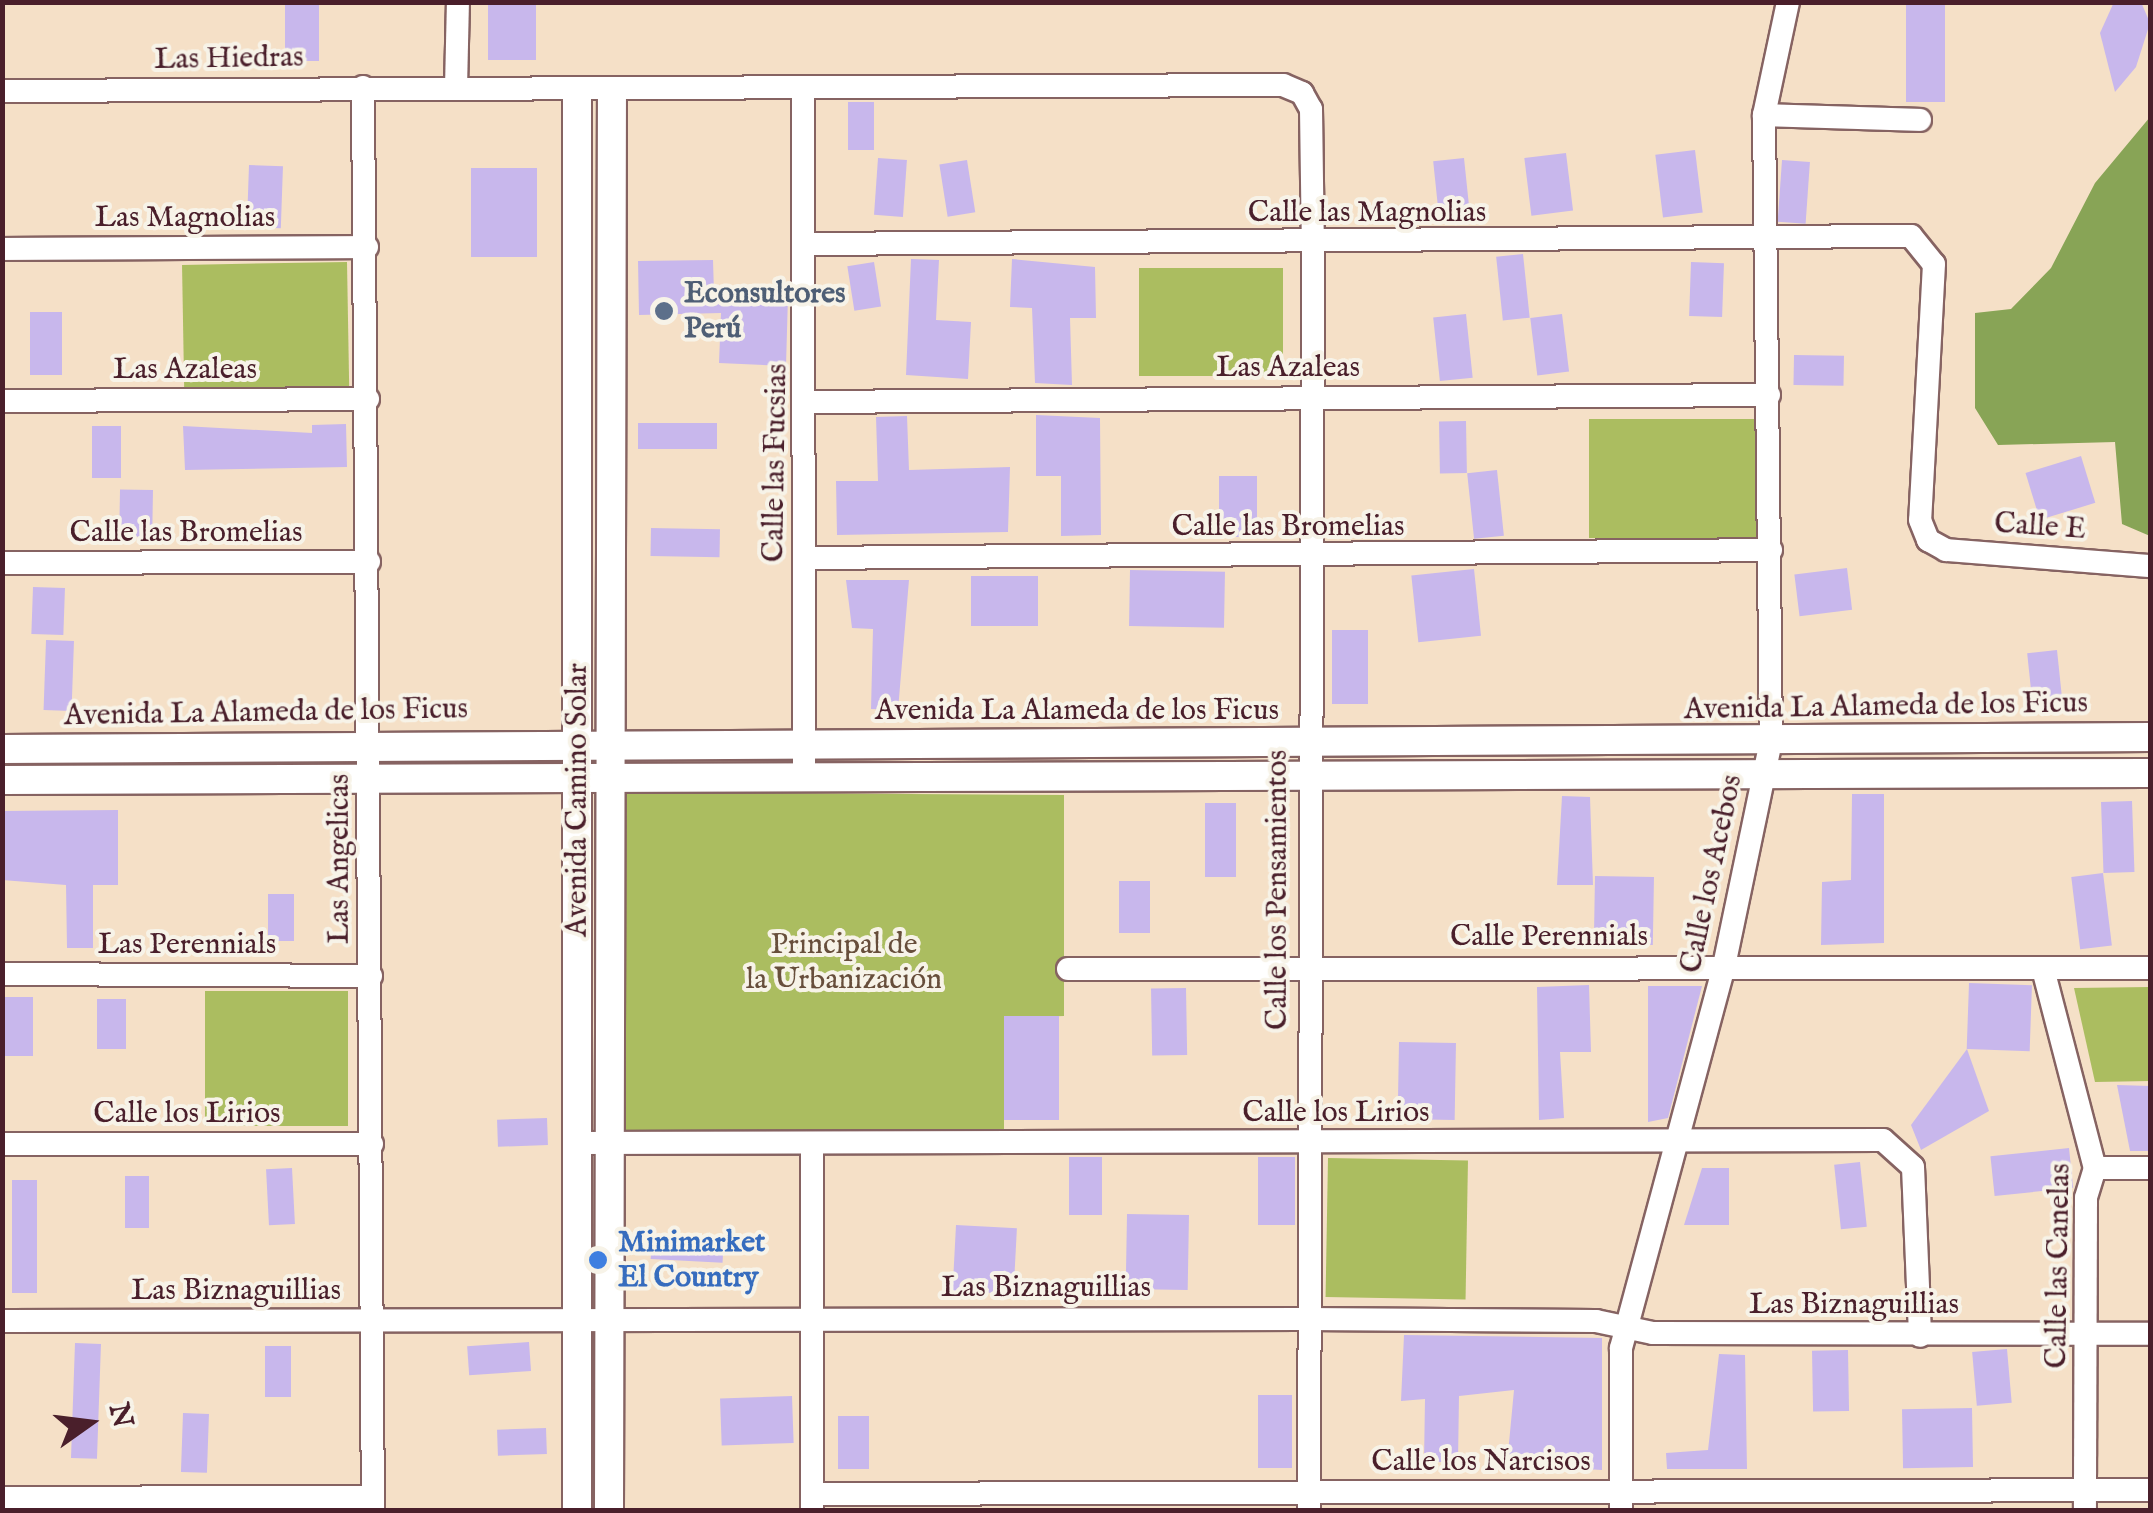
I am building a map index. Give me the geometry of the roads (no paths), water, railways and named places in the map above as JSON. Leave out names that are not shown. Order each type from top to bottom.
[{"type":"street","points":[[456,88],[458,2]]},
{"type":"street","name":"Calle los Acebos","points":[[1621,1501],[1627,1328],[1724,966],[1771,741],[1770,239],[1764,114],[1788,2]]},
{"type":"street","name":"Las Hiedras","points":[[2,91],[364,87],[577,93],[1283,86],[1302,93]]},
{"type":"street","name":"Las Angelicas","points":[[364,87],[373,1504]]},
{"type":"street","name":"Avenida Camino Solar","points":[[608,1510],[612,90]]},
{"type":"street","name":"Calle las Fucsias","points":[[803,90],[808,244],[804,778]]},
{"type":"street","name":"Avenida Camino Solar","points":[[577,93],[577,1510]]},
{"type":"street","name":"Calle los Pensamientos","points":[[1302,93],[1311,109],[1313,244],[1305,1318],[1310,1501]]},
{"type":"street","points":[[1764,114],[1920,120]]},
{"type":"street","name":"Calle las Magnolias","points":[[808,244],[1770,239],[1925,243],[1934,264],[1920,520],[1928,540]]},
{"type":"street","name":"Las Magnolias","points":[[2,250],[368,247]]},
{"type":"street","name":"Las Azaleas","points":[[807,402],[1769,395]]},
{"type":"street","name":"Las Azaleas","points":[[2,402],[368,399]]},
{"type":"street","name":"Calle E","points":[[1928,540],[1946,550],[2150,566]]},
{"type":"street","name":"Calle las Bromelias","points":[[805,558],[1310,558],[1771,550]]},
{"type":"street","name":"Calle las Bromelias","points":[[2,564],[369,562]]},
{"type":"street","name":"Avenida La Alameda de los Ficus","points":[[2,749],[370,742],[1309,745],[2150,736]]},
{"type":"street","points":[[2,780],[370,782],[2150,773]]},
{"type":"street","name":"Calle las Canelas","points":[[2043,968],[2095,1168],[2086,1198],[2085,1500]]},
{"type":"street","name":"Calle Perennials","points":[[1068,969],[2150,968]]},
{"type":"street","name":"Las Perennials","points":[[2,974],[370,976]]},
{"type":"street","name":"Calle los Lirios","points":[[578,1143],[1899,1146],[1913,1167],[1920,1336]]},
{"type":"street","points":[[812,1143],[812,1502]]},
{"type":"street","name":"Calle los Lirios","points":[[2,1144],[372,1144]]},
{"type":"street","points":[[2095,1168],[2150,1168]]},
{"type":"street","name":"Las Biznaguillias","points":[[2,1322],[1305,1318],[1920,1336],[2150,1334]]},
{"type":"street","name":"Calle los Narcisos","points":[[812,1502],[2085,1500],[2150,1490]]},
{"type":"street","points":[[2,1498],[373,1504]]},
{"type":"place","name":"Econsultores Perú","points":[[664,311]]},
{"type":"place","name":"Minimarket El Country","points":[[598,1260]]},
{"type":"park label","name":"Principal de la Urbanización","points":[[844,962]]}]
